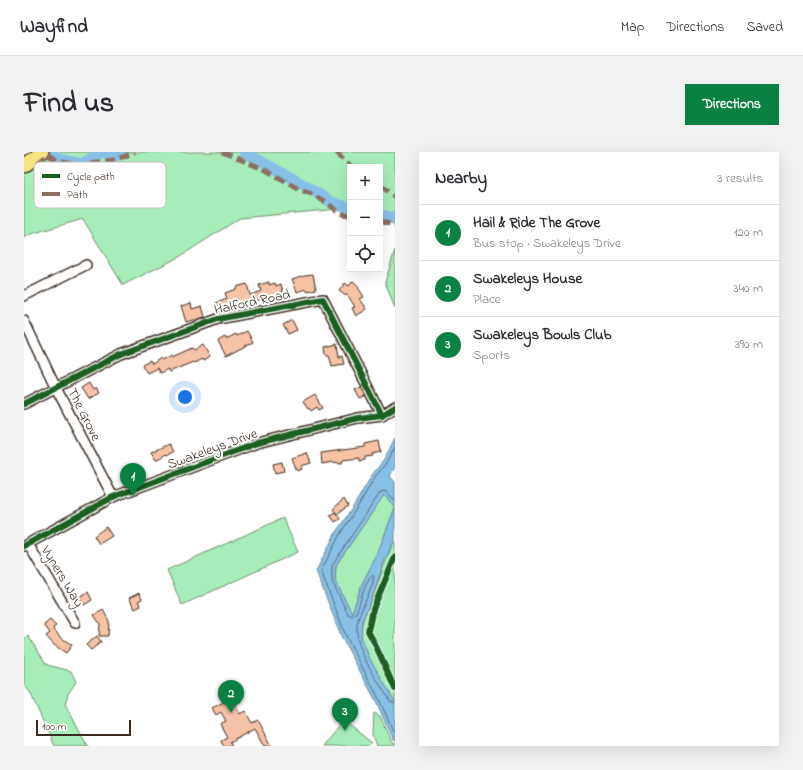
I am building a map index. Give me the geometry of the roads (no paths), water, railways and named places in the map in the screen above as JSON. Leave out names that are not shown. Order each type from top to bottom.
[{"type":"highway","points":[[24,166],[42,152]]},
{"type":"street","points":[[24,296],[86,265]]},
{"type":"street","name":"Halford Road","points":[[24,404],[121,354],[218,319],[323,299],[382,415]]},
{"type":"street","name":"The Grove","points":[[24,321],[56,388],[112,497]]},
{"type":"street","name":"Swakeleys Drive","points":[[26,545],[112,497],[257,443],[358,418],[382,415],[395,407]]},
{"type":"street","name":"Vyners Way","points":[[26,545],[75,623]]},
{"type":"water","points":[[395,438],[395,467],[390,476],[395,482],[395,507],[384,495],[336,565],[335,580],[352,613],[362,584],[377,555],[395,508],[395,539],[384,562],[373,596],[362,621],[361,636],[369,657],[395,702],[395,741],[393,740],[376,701],[342,638],[316,571],[336,532],[372,475],[384,460]]},
{"type":"waterway","points":[[52,152],[58,159],[72,162]]},
{"type":"waterway","points":[[85,162],[102,152]]},
{"type":"waterway","points":[[103,152],[117,156],[122,152]]},
{"type":"waterway","points":[[244,152],[299,182],[331,202],[347,207]]},
{"type":"waterway","points":[[383,216],[395,218]]},
{"type":"place","name":"Hail & Ride The Grove","points":[[133,496]]},
{"type":"place","name":"Swakeleys House","points":[[231,713]]},
{"type":"place","name":"Swakeleys Bowls Club","points":[[345,731]]}]
